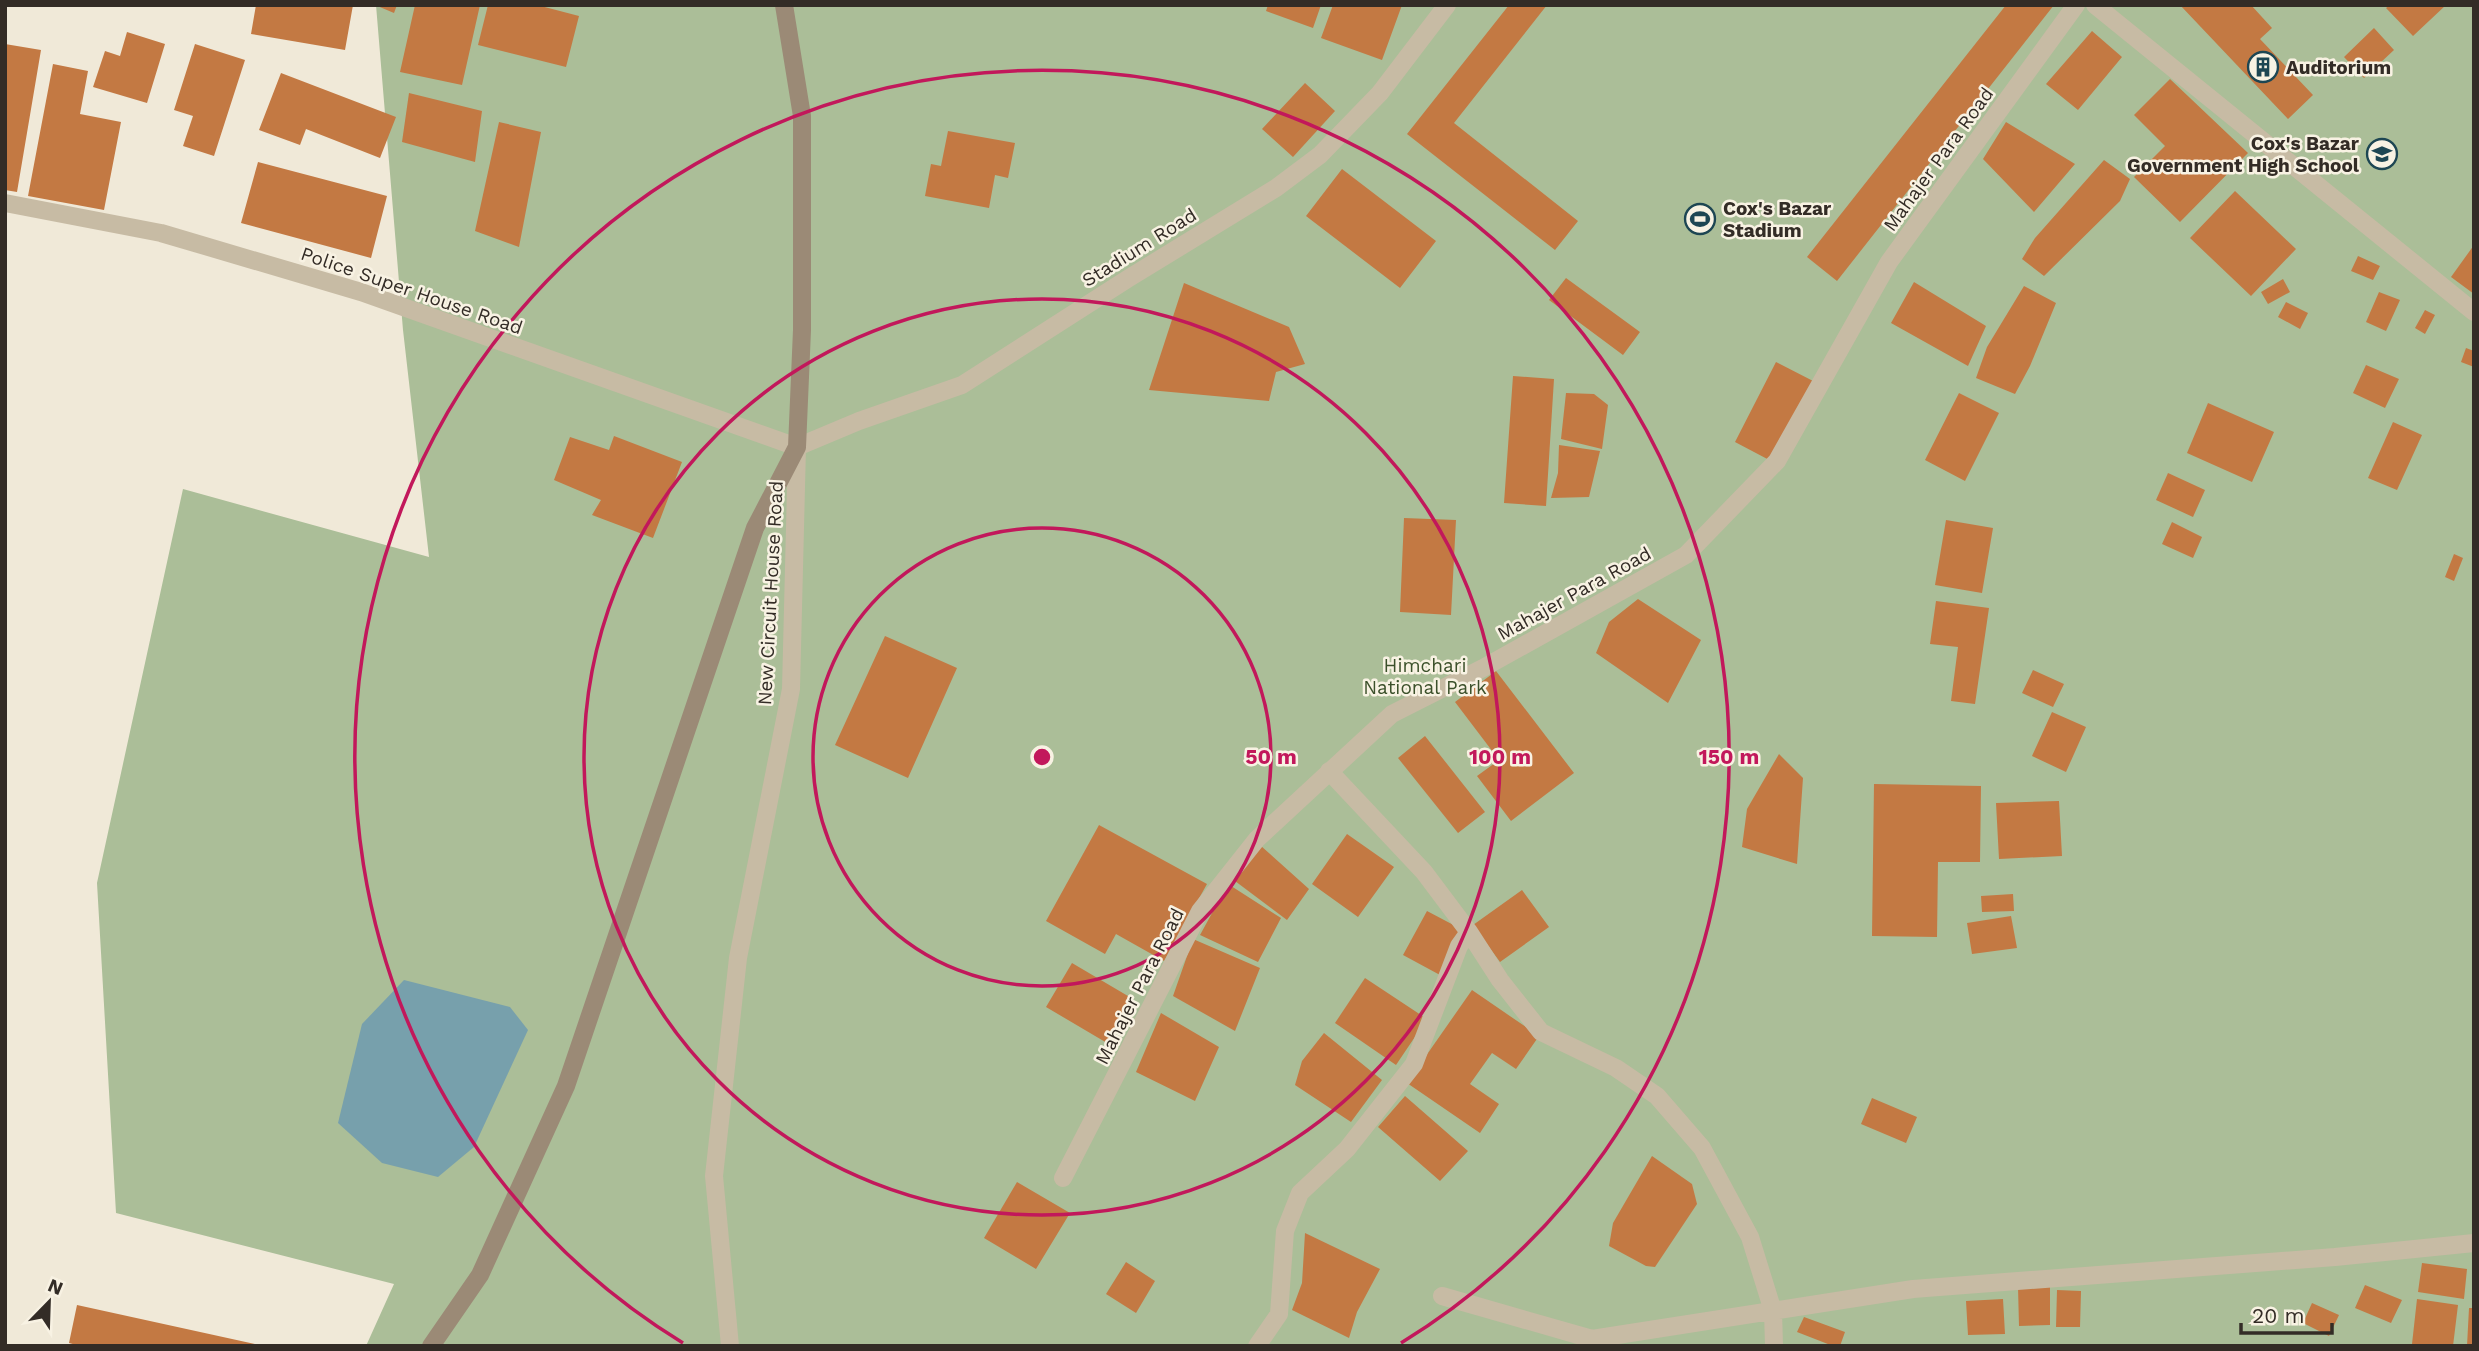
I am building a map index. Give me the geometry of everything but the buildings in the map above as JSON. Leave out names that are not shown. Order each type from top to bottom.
[{"type":"street","name":"New Circuit House Road","points":[[730,1346],[714,1175],[738,958],[791,689],[803,330],[802,116],[784,5]]},
{"type":"street","name":"Stadium Road","points":[[797,447],[859,421],[962,385],[1276,188],[1320,155],[1380,93],[1447,5]]},
{"type":"street","name":"Mahajer Para Road","points":[[1063,1178],[1200,911],[1257,839],[1392,714],[1686,555],[1777,461],[1889,262],[2076,5]]},
{"type":"street","points":[[2095,5],[2474,312]]},
{"type":"street","name":"Police Super House Road","points":[[5,203],[161,233],[361,292],[797,447]]},
{"type":"street","points":[[431,1346],[480,1275],[566,1086],[755,528],[797,447]]},
{"type":"street","points":[[1329,771],[1424,872],[1469,932],[1500,980],[1541,1032],[1616,1068],[1657,1096],[1702,1148],[1750,1237],[1773,1311],[1774,1346]]},
{"type":"street","points":[[1257,1346],[1279,1314],[1285,1231],[1300,1193],[1347,1149],[1414,1064],[1460,946],[1469,932]]},
{"type":"street","points":[[1442,1296],[1592,1339],[1913,1289],[2335,1257],[2474,1243]]},
{"type":"green space","name":"Himchari National Park","points":[[376,5],[2474,5],[2474,1346],[366,1346],[394,1284],[116,1213],[97,883],[183,489],[429,557],[403,330]]},
{"type":"water","points":[[404,980],[510,1007],[528,1030],[474,1147],[438,1177],[382,1163],[338,1123],[362,1024]]},
{"type":"place","name":"Auditorium","points":[[2263,67]]},
{"type":"place","name":"Cox's Bazar Government High School","points":[[2382,154]]},
{"type":"place","name":"Cox's Bazar Stadium","points":[[1700,219]]}]
